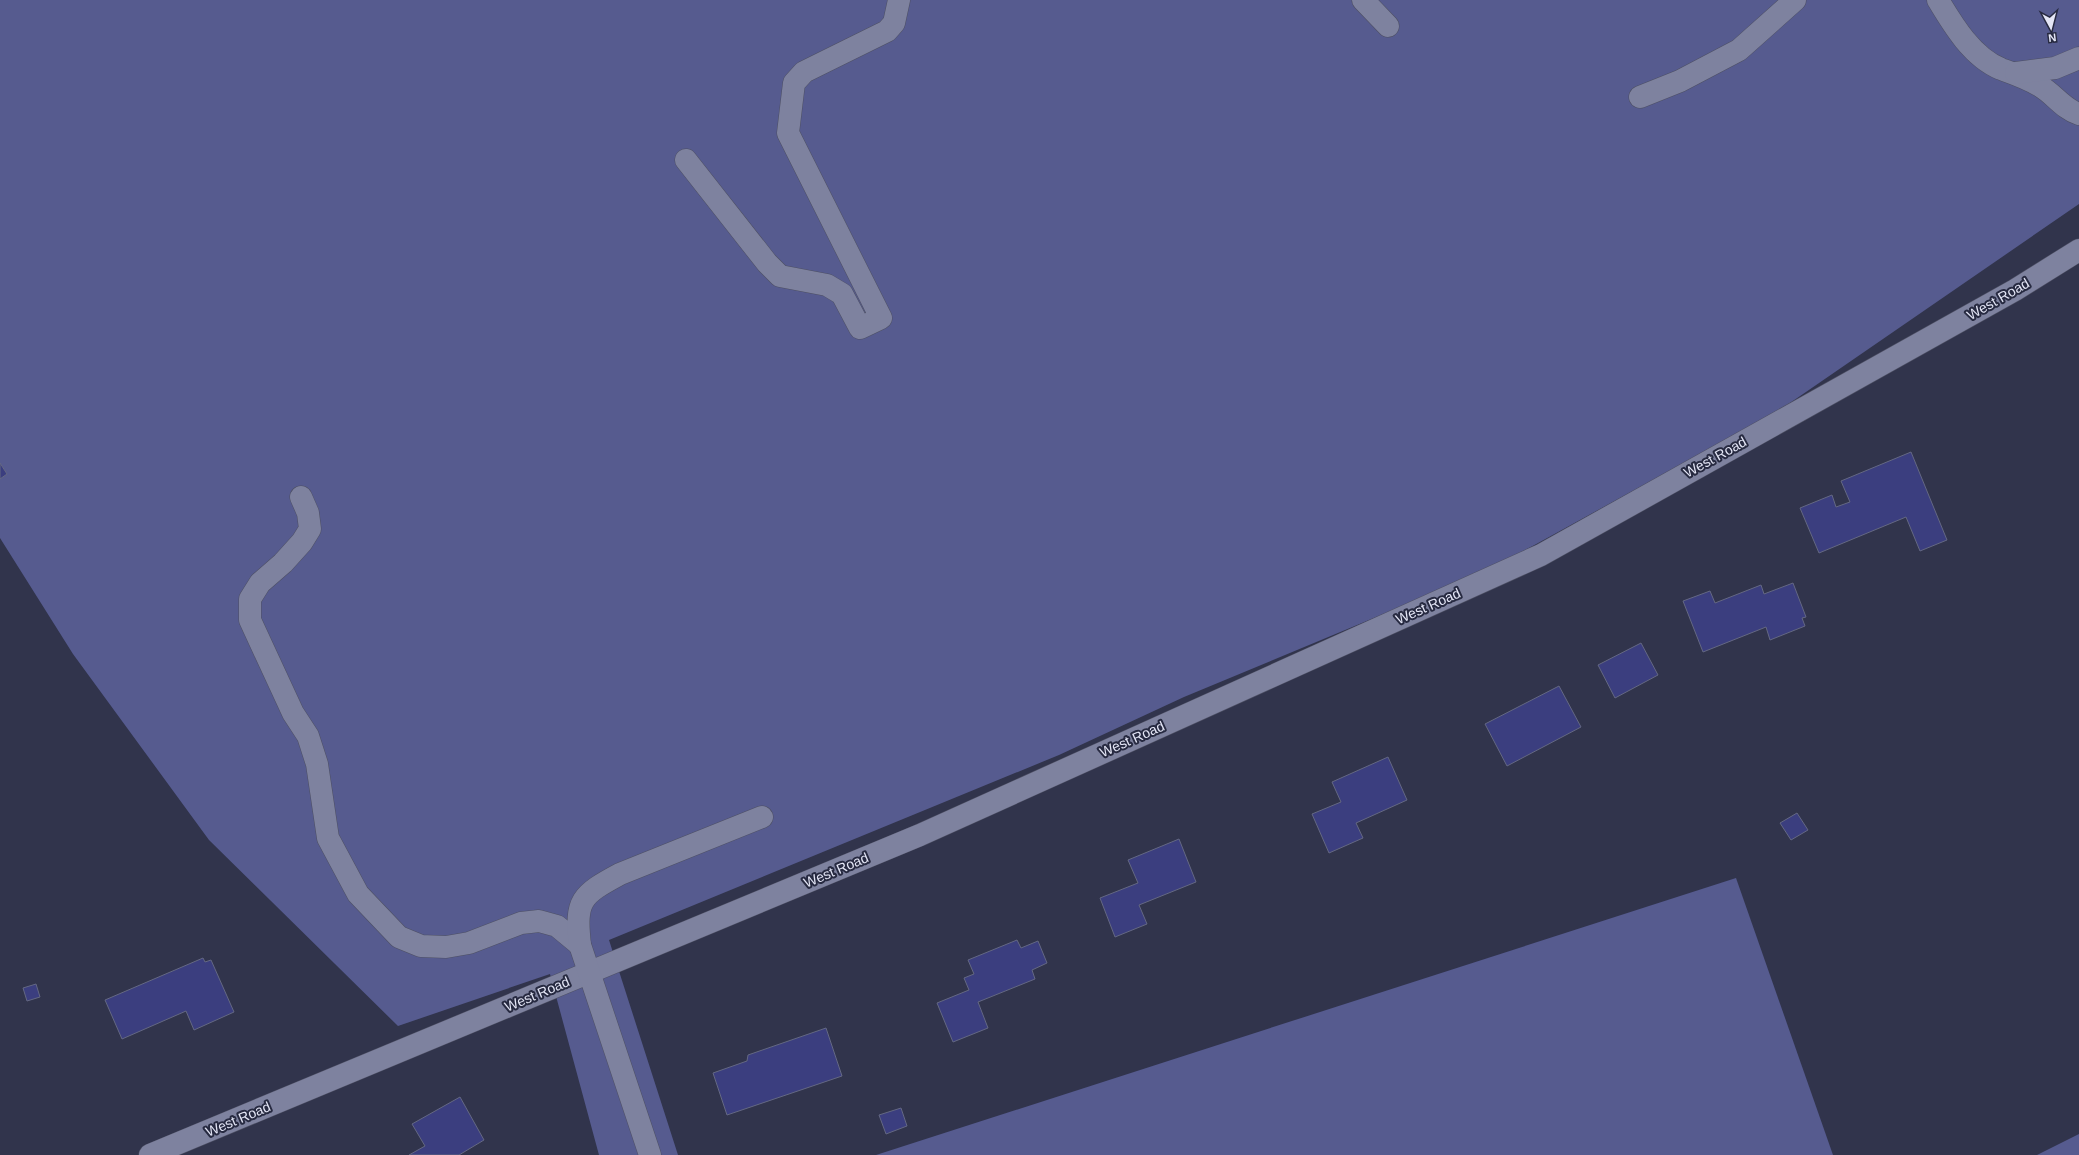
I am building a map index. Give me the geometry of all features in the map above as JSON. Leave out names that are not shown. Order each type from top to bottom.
[{"type":"street","points":[[686,160],[767,264],[780,276],[827,285],[842,294],[860,328],[881,318],[788,133],[794,83],[804,72],[887,31],[894,23],[899,0]]},
{"type":"street","points":[[1363,0],[1388,26]]},
{"type":"street","points":[[1640,97],[1680,81],[1739,50],[1795,0]]},
{"type":"street","points":[[1938,0],[1952,24],[1970,46],[2000,68],[2016,73],[2048,91],[2058,102],[2079,114]]},
{"type":"street","points":[[2016,73],[2055,68],[2079,58]]},
{"type":"street","name":"West Road","points":[[150,1155],[920,835],[1541,554],[2015,290],[2079,250]]},
{"type":"street","points":[[301,497],[308,513],[310,528],[302,542],[283,563],[260,583],[250,599],[250,620],[293,713],[308,736],[317,764],[328,838],[358,894],[399,937],[421,946],[446,947],[468,943],[521,923],[539,920],[557,926],[580,945]]},
{"type":"street","points":[[650,1155],[580,945],[579,910],[584,897],[598,886],[620,874],[762,817]]},
{"type":"shaded area","points":[[0,0],[2079,0],[2079,204],[1777,412],[1487,571],[1184,697],[1059,755],[609,940],[678,1155],[599,1155],[550,974],[398,1026],[209,840],[73,654],[0,538]]},
{"type":"shaded area","points":[[1736,878],[1833,1155],[876,1155]]},
{"type":"shaded area","points":[[2079,1134],[2079,1155],[2037,1155]]},
{"type":"building","points":[[1911,452],[1947,540],[1920,551],[1906,517],[1819,553],[1800,508],[1832,495],[1836,507],[1850,502],[1841,481]]},
{"type":"building","points":[[0,463],[7,474],[0,479]]},
{"type":"building","points":[[1793,583],[1806,617],[1802,618],[1805,626],[1770,640],[1766,627],[1703,652],[1683,601],[1710,591],[1715,603],[1761,585],[1764,594]]},
{"type":"building","points":[[1641,643],[1658,675],[1615,698],[1598,665]]},
{"type":"building","points":[[1559,686],[1581,727],[1507,766],[1485,724]]},
{"type":"building","points":[[1388,757],[1407,800],[1356,823],[1363,838],[1329,853],[1312,814],[1341,802],[1332,782]]},
{"type":"building","points":[[1797,813],[1808,830],[1791,840],[1780,823]]},
{"type":"building","points":[[1179,839],[1196,882],[1139,905],[1147,924],[1115,937],[1100,898],[1138,883],[1128,860]]},
{"type":"building","points":[[1017,940],[1021,948],[1038,941],[1047,963],[1032,970],[1035,979],[978,1002],[988,1028],[953,1042],[937,1003],[969,990],[964,978],[974,974],[968,960]]},
{"type":"building","points":[[203,958],[205,962],[211,960],[234,1012],[194,1030],[186,1011],[122,1039],[105,1000]]},
{"type":"building","points":[[36,984],[40,997],[27,1001],[23,988]]},
{"type":"building","points":[[826,1028],[842,1076],[727,1115],[713,1073],[747,1061],[748,1055]]},
{"type":"building","points":[[460,1097],[484,1140],[459,1155],[409,1155],[425,1146],[412,1124]]},
{"type":"building","points":[[901,1108],[907,1126],[886,1134],[879,1115]]}]
